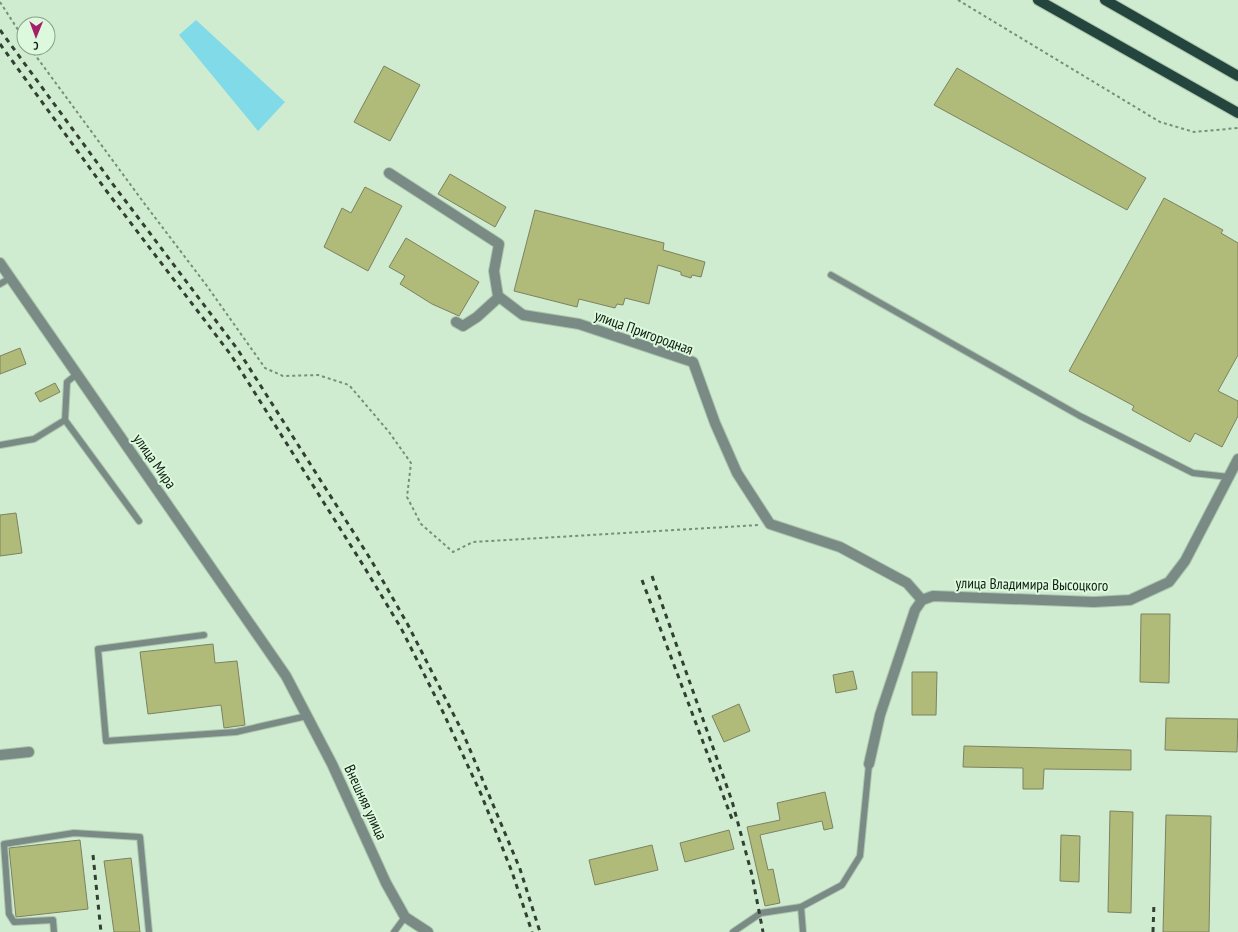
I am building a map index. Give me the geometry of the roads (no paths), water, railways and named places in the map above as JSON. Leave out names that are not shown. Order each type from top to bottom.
[{"type":"main road","points":[[1038,0],[1238,113]]},
{"type":"main road","points":[[1105,0],[1238,76]]},
{"type":"street","points":[[389,173],[499,244],[494,271],[499,297],[477,317],[463,326],[456,322]]},
{"type":"street","name":"улица Мира","points":[[0,263],[286,676]]},
{"type":"street","name":"улица Пригородная","points":[[499,297],[523,315],[579,324],[693,362],[714,423],[737,473],[770,524],[840,546],[907,583],[922,600]]},
{"type":"street","name":"улица Владимира Высоцкого","points":[[922,600],[933,596],[1094,602],[1130,600],[1169,582],[1185,561],[1238,459]]},
{"type":"street","points":[[869,764],[880,715],[915,610],[922,600]]},
{"type":"street","name":"Внешняя улица","points":[[286,676],[332,764],[386,883],[405,917],[428,932]]},
{"type":"street","points":[[0,755],[29,752]]},
{"type":"lane","points":[[831,275],[1080,416],[1193,473],[1228,477]]},
{"type":"lane","points":[[0,284],[10,278]]},
{"type":"lane","points":[[76,374],[67,382],[65,420],[139,521]]},
{"type":"lane","points":[[0,445],[34,439],[65,420]]},
{"type":"lane","points":[[204,636],[98,649],[106,741],[236,732],[307,716]]},
{"type":"lane","points":[[733,932],[761,913],[801,907],[842,885],[860,856],[869,764]]},
{"type":"lane","points":[[54,932],[53,920],[14,922],[9,914],[4,844],[74,833],[140,837],[149,932]]},
{"type":"lane","points":[[801,907],[803,932]]},
{"type":"lane","points":[[394,932],[405,917]]},
{"type":"water","points":[[196,20],[285,102],[258,131],[179,35]]},
{"type":"railway","points":[[0,30],[112,183],[238,350],[371,560],[408,625],[463,733],[520,869],[540,932]]},
{"type":"railway","points":[[0,44],[105,189],[231,355],[401,628],[442,710],[481,794],[512,872],[532,932]]},
{"type":"railway","points":[[652,576],[732,801],[752,875],[763,932]]},
{"type":"railway","points":[[642,580],[732,819]]},
{"type":"railway","points":[[93,855],[101,932]]},
{"type":"railway","points":[[1153,932],[1154,902]]}]
